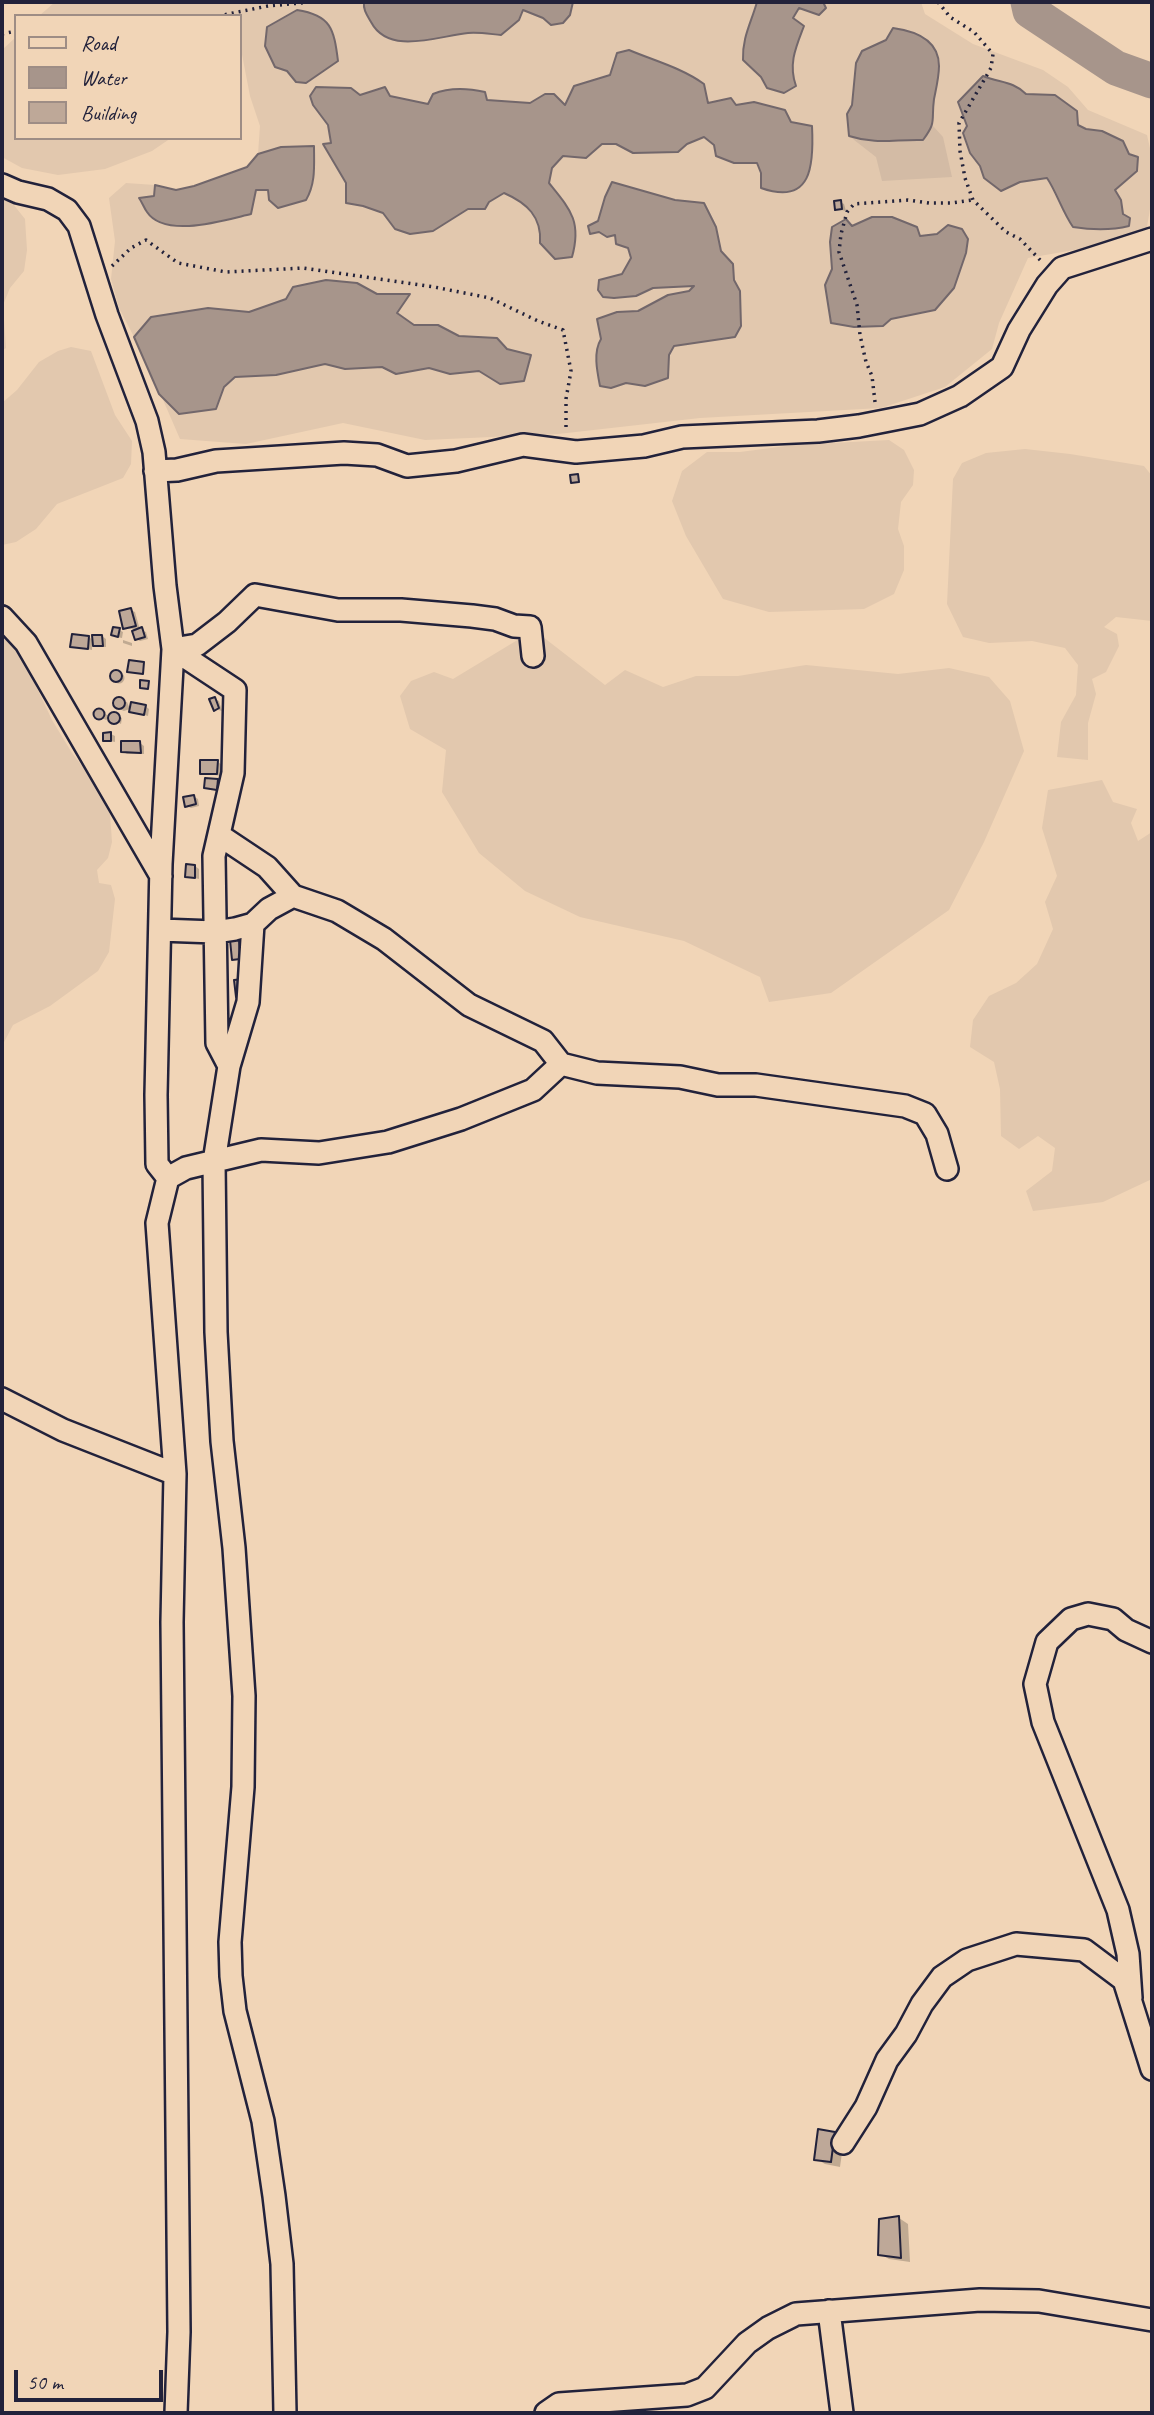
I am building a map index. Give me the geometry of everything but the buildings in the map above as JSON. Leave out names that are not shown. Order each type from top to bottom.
[{"type":"street","points":[[2,185],[48,199],[67,210],[79,226],[100,294],[147,421],[155,471],[173,649],[161,876],[157,1164],[168,1178]]},
{"type":"street","points":[[155,471],[177,470],[216,461],[344,453],[377,455],[407,466],[456,461],[523,445],[576,452],[644,446],[682,437],[818,431],[920,414],[960,396],[1002,367],[1019,330],[1062,268],[1152,239]]},
{"type":"street","points":[[173,649],[197,645],[227,622],[255,595],[338,610],[401,610],[495,619],[514,626],[530,627],[533,656]]},
{"type":"street","points":[[2,617],[26,643],[161,876]]},
{"type":"street","points":[[173,649],[235,690],[233,773],[214,856],[217,1043],[229,1066]]},
{"type":"street","points":[[219,835],[267,867],[293,896],[337,911],[384,939],[469,1006],[543,1041],[561,1064],[597,1073],[680,1077],[718,1084],[756,1085],[905,1106],[925,1114],[937,1134],[947,1169]]},
{"type":"street","points":[[160,930],[215,932],[253,924],[270,909],[293,896]]},
{"type":"street","points":[[253,924],[248,1002],[229,1066],[214,1162],[216,1346],[244,1696],[243,1787],[230,1942],[231,1976],[235,2011],[264,2121],[274,2196],[282,2264],[285,2413]]},
{"type":"street","points":[[176,2413],[178,2332],[172,1622],[175,1474],[157,1223],[168,1178],[186,1168],[261,1150],[319,1153],[387,1142],[461,1119],[533,1090],[561,1064]]},
{"type":"street","points":[[2,1399],[63,1430],[175,1474]]},
{"type":"street","points":[[1131,1998],[1128,1954],[1118,1910],[1043,1722],[1035,1684],[1047,1642],[1072,1619],[1088,1614],[1112,1619],[1126,1630],[1152,1642]]},
{"type":"street","points":[[843,2143],[866,2107],[887,2060],[942,1977],[967,1960],[1016,1944],[1084,1950],[1124,1980],[1152,2069]]},
{"type":"street","points":[[546,2413],[559,2404],[687,2395],[705,2388],[747,2343],[768,2328],[796,2314],[980,2300],[1039,2301],[1152,2320]]},
{"type":"street","points":[[829,2311],[842,2413]]},
{"type":"path","points":[[228,14],[268,6],[311,2]]},
{"type":"path","points":[[938,2],[950,17],[974,32],[993,54],[991,68],[959,123],[960,151],[973,200],[1006,232],[1020,239],[1043,263],[1062,268]]},
{"type":"path","points":[[876,422],[872,376],[860,335],[857,305],[839,252],[847,212],[854,204],[908,200],[940,203],[973,200]]},
{"type":"path","points":[[100,294],[103,275],[131,248],[146,240],[178,263],[226,272],[303,268],[490,298],[563,330],[571,371],[566,399],[566,440],[576,452]]},
{"type":"shaded area","points":[[55,2],[921,2],[925,14],[973,44],[1043,70],[1068,87],[1088,110],[1147,135],[1152,157],[1152,197],[1146,233],[1132,240],[1028,258],[999,323],[992,349],[945,387],[881,408],[700,418],[558,434],[425,440],[343,423],[246,444],[180,439],[144,356],[119,308],[111,279],[115,241],[109,198],[126,183],[176,190],[194,186],[247,167],[258,154],[260,126],[250,96],[242,54],[242,14],[41,14]]},
{"type":"shaded area","points":[[14,39],[14,140],[168,140],[152,151],[105,169],[58,175],[22,168],[2,157],[2,50]]},
{"type":"shaded area","points":[[933,126],[943,137],[952,177],[882,181],[876,157],[849,136],[877,141],[922,140]]},
{"type":"shaded area","points":[[2,199],[13,204],[25,219],[27,250],[24,271],[10,288],[3,305],[6,348],[2,351]]},
{"type":"shaded area","points":[[71,347],[91,351],[115,415],[132,441],[131,464],[123,478],[57,504],[36,529],[16,542],[2,545],[2,403],[17,390],[39,362]]},
{"type":"shaded area","points":[[889,440],[904,450],[914,470],[913,485],[901,502],[898,529],[904,546],[904,570],[894,594],[864,609],[769,612],[723,599],[686,536],[672,501],[682,471],[707,452],[740,452],[794,445]]},
{"type":"shaded area","points":[[1025,449],[1144,466],[1152,476],[1152,621],[1116,617],[1104,627],[1117,634],[1119,646],[1106,672],[1092,679],[1096,694],[1088,723],[1088,760],[1057,757],[1061,722],[1076,695],[1078,665],[1065,648],[1032,641],[989,643],[963,637],[947,604],[953,479],[962,463],[986,453]]},
{"type":"shaded area","points":[[2,629],[15,641],[52,720],[72,753],[98,786],[110,814],[112,842],[108,858],[97,870],[99,883],[111,885],[115,899],[109,952],[98,971],[50,1006],[13,1025],[2,1046]]},
{"type":"shaded area","points":[[534,630],[605,685],[625,670],[663,687],[696,676],[738,676],[806,665],[898,674],[949,668],[989,677],[1010,701],[1024,751],[984,842],[949,910],[831,993],[769,1002],[760,977],[684,941],[580,917],[525,891],[479,853],[442,792],[446,750],[410,729],[400,696],[411,681],[434,672],[453,679]]},
{"type":"shaded area","points":[[1102,780],[1113,802],[1137,809],[1131,823],[1138,841],[1152,832],[1152,1179],[1103,1202],[1033,1211],[1026,1191],[1052,1171],[1055,1148],[1038,1136],[1019,1149],[1001,1136],[1000,1089],[994,1062],[970,1047],[973,1020],[989,996],[1016,983],[1037,964],[1053,929],[1045,902],[1057,876],[1042,828],[1048,790]]},
{"type":"water","points":[[364,2],[573,2],[570,15],[563,23],[551,25],[543,18],[523,10],[519,20],[501,35],[468,33],[429,40],[402,41],[379,32],[367,15]]},
{"type":"water","points":[[757,2],[823,2],[826,8],[819,15],[799,8],[793,18],[804,26],[793,63],[796,86],[784,93],[767,88],[761,77],[743,60],[745,38]]},
{"type":"water","points":[[297,10],[317,16],[329,25],[335,40],[338,61],[306,83],[296,82],[287,71],[275,67],[265,46],[267,27]]},
{"type":"water","points":[[893,28],[924,38],[935,49],[938,57],[930,129],[923,140],[877,141],[849,136],[847,114],[852,105],[856,63],[862,51],[886,40]]},
{"type":"water","points":[[629,50],[696,78],[704,84],[708,103],[731,98],[736,105],[754,102],[785,110],[791,122],[812,126],[810,168],[800,187],[778,192],[761,188],[761,173],[757,163],[734,163],[716,156],[714,145],[704,137],[687,144],[678,152],[633,153],[616,144],[602,144],[586,158],[563,156],[552,168],[549,183],[568,208],[575,225],[572,257],[555,259],[540,243],[536,218],[520,201],[504,193],[489,202],[485,209],[468,209],[433,231],[410,234],[395,229],[383,213],[346,203],[346,183],[323,144],[331,143],[328,125],[313,105],[310,96],[316,87],[351,88],[360,95],[385,87],[390,96],[428,104],[433,94],[465,89],[485,92],[487,100],[530,103],[545,94],[554,94],[565,105],[574,86],[610,75],[617,53]]},
{"type":"water","points":[[983,76],[1011,84],[1026,94],[1055,95],[1077,111],[1078,125],[1102,131],[1123,141],[1129,154],[1138,157],[1137,171],[1115,190],[1121,200],[1123,214],[1130,218],[1129,226],[1101,230],[1073,227],[1047,178],[1020,182],[1001,191],[984,178],[980,166],[970,153],[963,133],[967,126],[958,102]]},
{"type":"water","points":[[314,146],[313,180],[306,200],[278,208],[269,200],[268,190],[256,190],[251,214],[211,223],[181,226],[167,225],[156,220],[147,212],[139,198],[154,196],[155,185],[176,190],[247,167],[258,154],[281,147]]},
{"type":"water","points":[[612,182],[675,200],[704,203],[716,227],[721,251],[733,264],[734,280],[740,291],[741,326],[735,337],[674,346],[669,355],[668,378],[645,386],[626,383],[611,388],[600,386],[596,356],[601,339],[597,319],[617,312],[638,311],[668,295],[689,291],[694,286],[653,288],[636,296],[603,297],[598,290],[599,280],[622,274],[631,258],[628,248],[616,244],[615,235],[607,237],[599,232],[590,234],[588,226],[598,221]]},
{"type":"water","points":[[872,217],[892,217],[917,227],[920,236],[937,234],[948,225],[962,229],[968,239],[954,288],[935,310],[891,319],[883,326],[854,327],[831,323],[825,285],[832,269],[832,227],[846,219],[852,226]]},
{"type":"water","points":[[326,280],[357,283],[377,294],[410,294],[397,313],[414,325],[438,325],[459,336],[497,338],[507,349],[531,355],[524,381],[500,384],[479,371],[450,374],[429,368],[396,374],[382,367],[345,369],[325,364],[276,375],[235,377],[224,387],[216,409],[179,414],[159,394],[134,337],[151,317],[208,308],[249,312],[286,299],[293,287]]},
{"type":"waterway","points":[[1028,2],[1030,11],[1116,68],[1152,81]]}]
